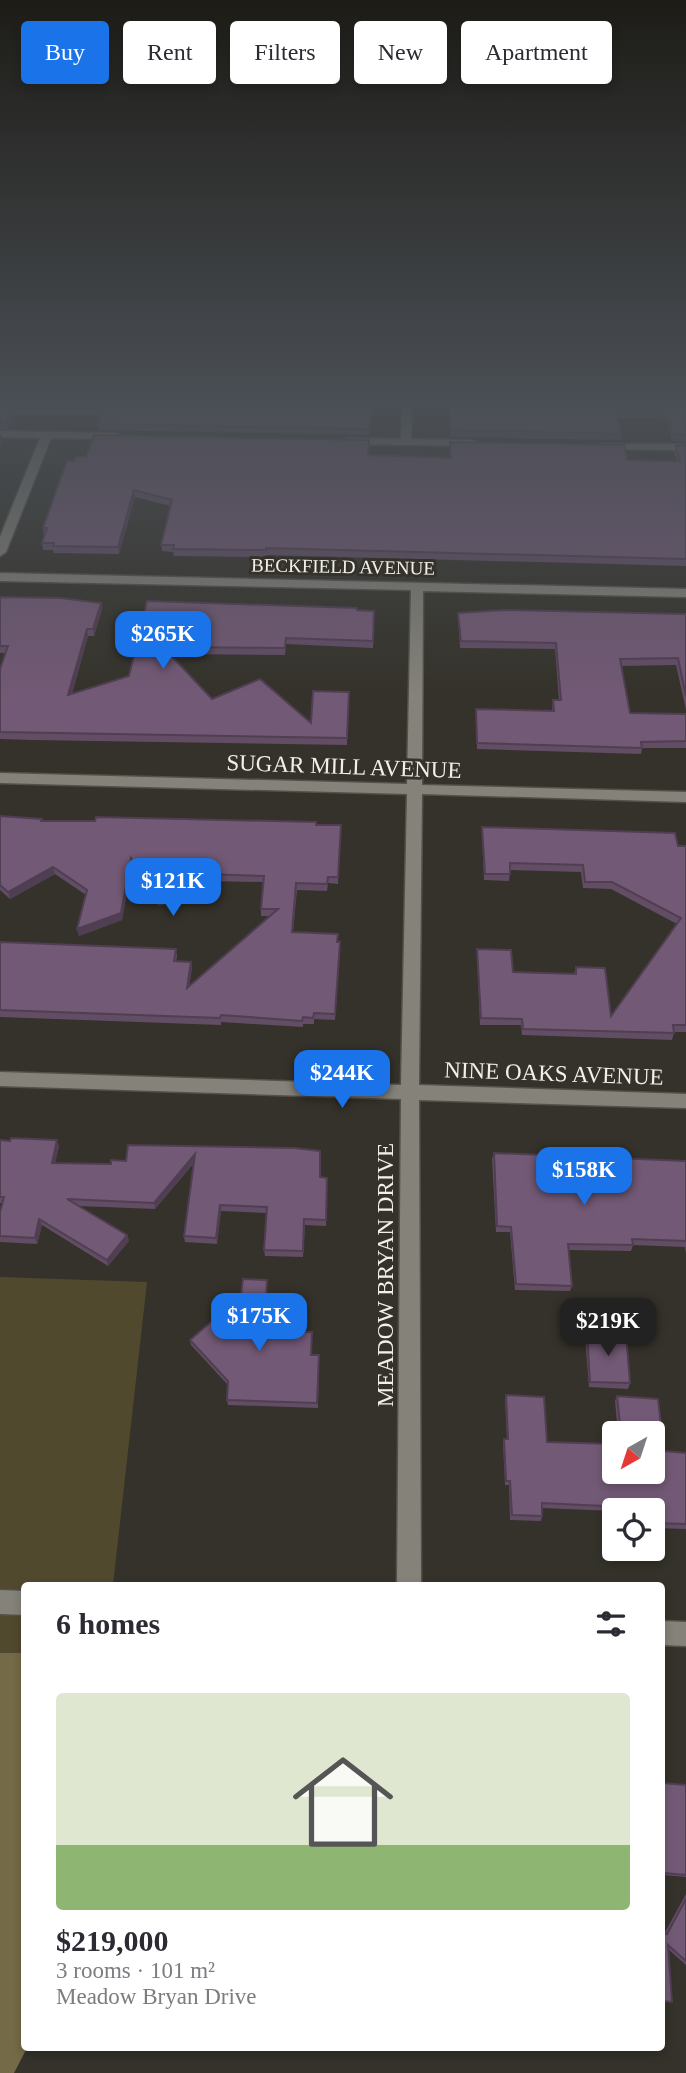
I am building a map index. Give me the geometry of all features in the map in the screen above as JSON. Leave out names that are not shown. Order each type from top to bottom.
[{"type":"street","points":[[0,552],[21,501]]},
{"type":"street","name":"BECKFIELD AVENUE","points":[[0,577],[686,593]]},
{"type":"street","name":"MEADOW BRYAN DRIVE","points":[[409,1582],[410,1092],[416,587]]},
{"type":"street","name":"SUGAR MILL AVENUE","points":[[0,778],[686,797]]},
{"type":"street","name":"NINE OAKS AVENUE","points":[[0,1079],[686,1101]]},
{"type":"street","points":[[0,1602],[21,1603]]},
{"type":"street","points":[[665,1633],[686,1634]]},
{"type":"shaded area","points":[[0,1277],[147,1282],[113,1582],[21,1582],[21,2014],[0,2013]]},
{"type":"shaded area","points":[[0,1653],[21,1653],[21,2051],[25,2051],[14,2073],[0,2073]]},
{"type":"building","points":[[53,501],[131,501],[118,547],[53,546],[54,543],[42,543],[47,528],[43,528]]},
{"type":"building","points":[[172,501],[686,501],[686,559],[266,548],[173,549],[174,545],[161,545]]},
{"type":"building","points":[[0,597],[61,598],[101,603],[93,629],[87,629],[68,695],[129,676],[147,601],[357,608],[374,611],[373,641],[286,638],[285,648],[163,647],[212,699],[260,679],[311,723],[313,691],[349,692],[347,738],[0,732],[0,669],[8,646],[0,646]]},
{"type":"building","points":[[504,610],[686,614],[686,696],[678,658],[620,659],[630,713],[686,714],[686,741],[641,742],[642,748],[477,743],[476,709],[554,711],[553,700],[561,700],[556,643],[461,641],[458,613]]},
{"type":"building","points":[[0,816],[42,819],[41,821],[95,821],[96,817],[316,822],[316,825],[341,825],[338,877],[328,877],[327,884],[296,883],[292,932],[338,934],[337,942],[340,942],[335,1014],[314,1013],[313,1018],[303,1017],[302,1021],[221,1015],[220,1018],[0,1010],[0,942],[176,949],[174,961],[191,962],[187,988],[278,909],[261,909],[264,876],[206,874],[205,880],[200,884],[158,900],[131,858],[121,913],[77,929],[87,890],[53,867],[8,892],[0,885]]},
{"type":"building","points":[[482,827],[675,833],[678,846],[686,846],[686,1025],[673,1025],[674,1033],[523,1029],[522,1019],[481,1018],[477,949],[511,950],[513,972],[576,974],[576,967],[605,968],[611,1016],[681,918],[612,882],[585,882],[583,865],[510,863],[510,874],[485,874]]},
{"type":"building","points":[[11,1138],[57,1140],[52,1163],[111,1164],[111,1160],[126,1161],[128,1145],[295,1148],[320,1151],[320,1177],[327,1178],[326,1220],[304,1219],[303,1251],[264,1250],[267,1207],[220,1205],[216,1238],[184,1236],[195,1154],[154,1203],[67,1199],[127,1235],[107,1260],[39,1219],[35,1238],[0,1236],[0,1212],[4,1197],[0,1197],[0,1140],[10,1141]]},
{"type":"building","points":[[494,1153],[686,1161],[686,1241],[632,1239],[633,1245],[568,1244],[572,1286],[516,1284],[511,1227],[497,1226]]},
{"type":"building","points":[[243,1279],[267,1280],[264,1331],[312,1332],[311,1355],[319,1355],[317,1403],[227,1400],[228,1381],[190,1340],[241,1296]]},
{"type":"building","points":[[587,1332],[626,1334],[630,1383],[590,1382]]},
{"type":"building","points":[[506,1395],[544,1397],[547,1442],[602,1444],[602,1484],[665,1484],[665,1451],[686,1453],[686,1524],[665,1523],[665,1498],[602,1498],[602,1506],[542,1503],[542,1516],[512,1515],[510,1481],[506,1481],[504,1439],[508,1439]]},
{"type":"building","points":[[617,1396],[658,1399],[661,1421],[620,1421]]},
{"type":"building","points":[[665,1783],[686,1785],[686,1875],[665,1873]]},
{"type":"building","points":[[686,1899],[686,1961],[668,1945],[672,2002],[665,2001],[667,1934]]}]
